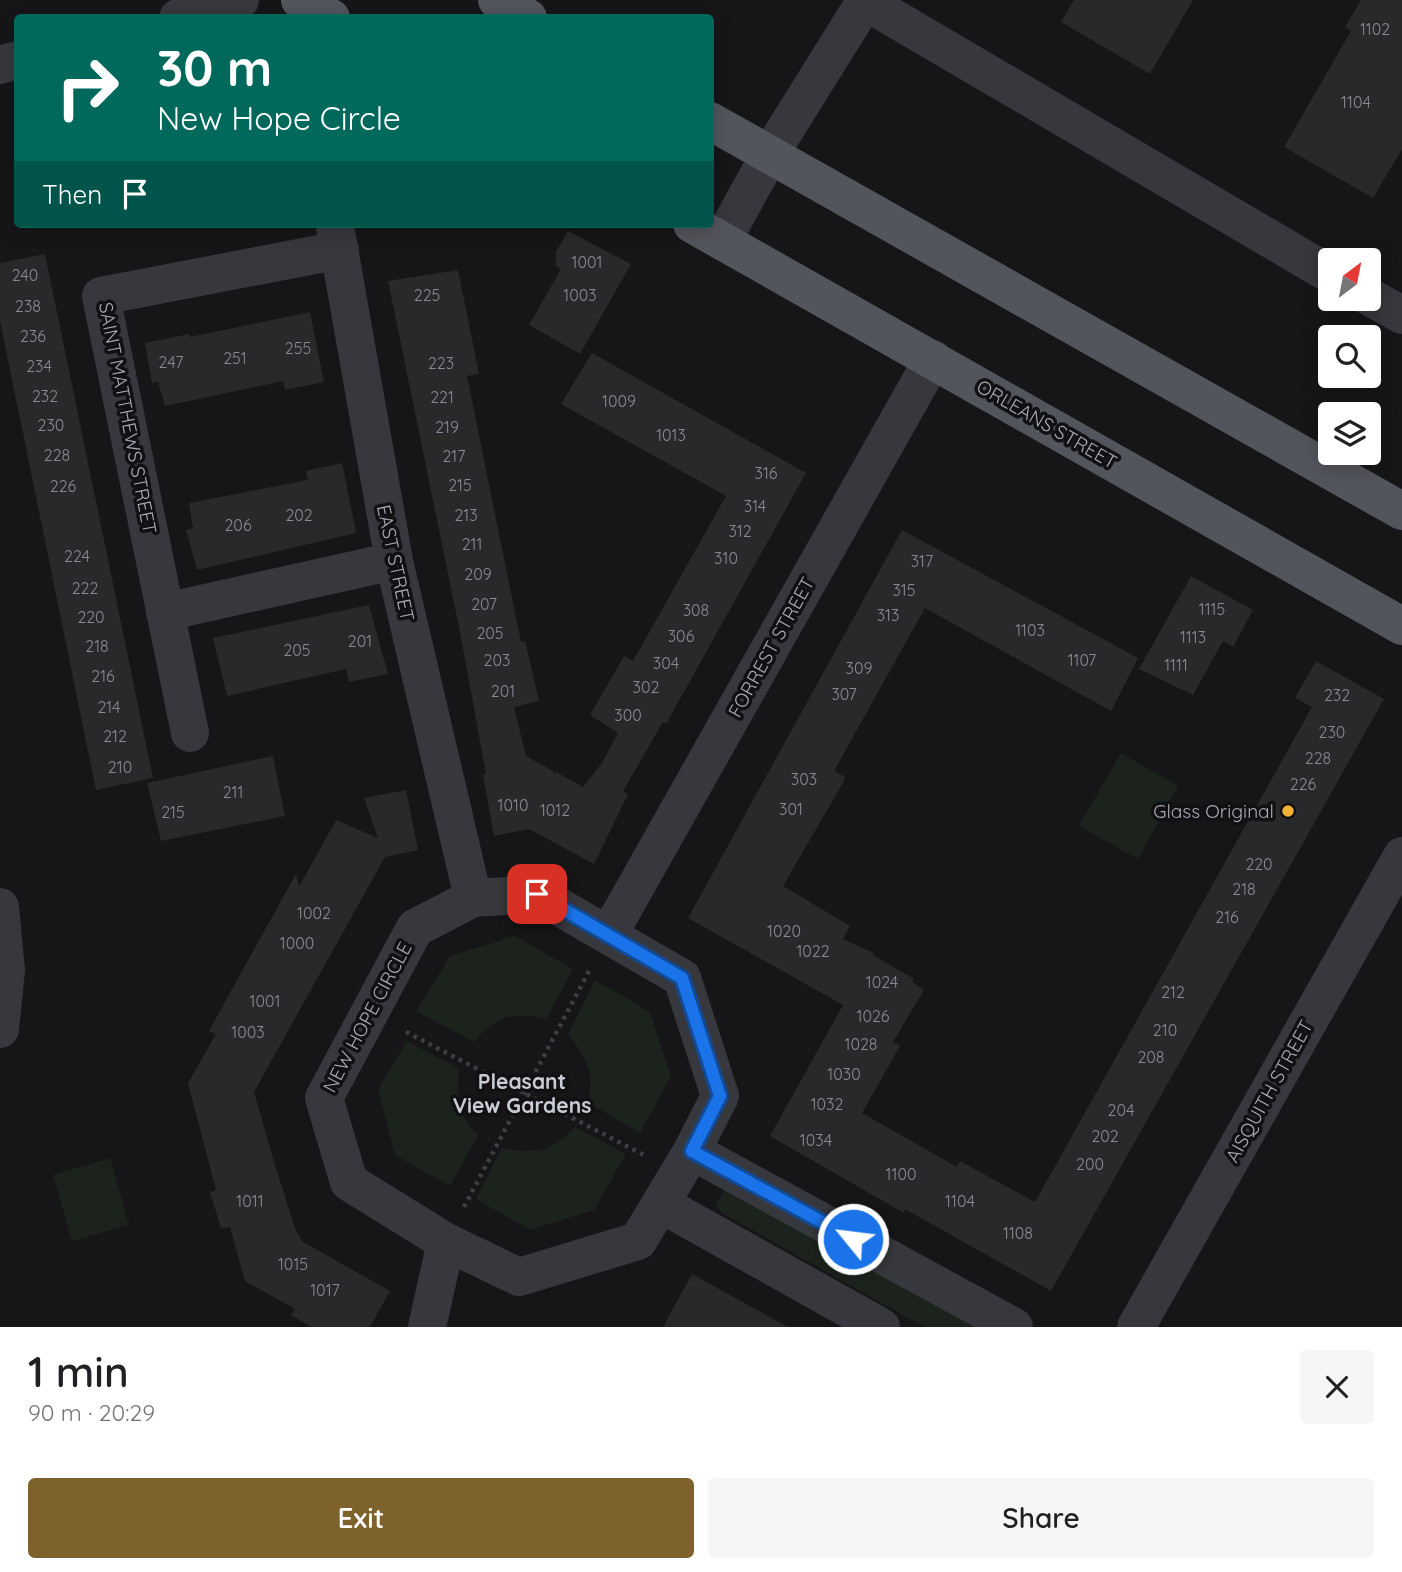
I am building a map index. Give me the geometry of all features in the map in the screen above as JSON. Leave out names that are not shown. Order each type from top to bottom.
[{"type":"main road","points":[[300,0],[324,14]]},
{"type":"main road","points":[[497,0],[521,14]]},
{"type":"main road","points":[[714,123],[1402,511]]},
{"type":"main road","name":"ORLEANS STREET","points":[[707,233],[1402,626]]},
{"type":"street","points":[[192,14],[240,0]]},
{"type":"street","points":[[714,224],[770,155],[865,1],[1318,267]]},
{"type":"street","name":"EAST STREET","points":[[338,237],[394,561],[473,898]]},
{"type":"street","name":"SAINT MATTHEWS STREET","points":[[190,733],[101,296],[338,237]]},
{"type":"street","points":[[1381,303],[1402,315]]},
{"type":"street","name":"FORREST STREET","points":[[609,934],[933,359]]},
{"type":"street","points":[[165,612],[394,561]]},
{"type":"street","name":"AISQUITH STREET","points":[[1136,1327],[1402,856]]},
{"type":"street","name":"NEW HOPE CIRCLE","points":[[537,894],[609,934],[682,978],[720,1096],[677,1177],[638,1241],[519,1277],[446,1242],[349,1182],[324,1098],[415,928],[473,898],[537,894]]},
{"type":"street","points":[[0,1029],[6,970],[1,914]]},
{"type":"street","points":[[677,1177],[881,1327]]},
{"type":"street","points":[[677,1177],[1014,1327]]},
{"type":"street","points":[[427,1327],[446,1242]]},
{"type":"path","points":[[446,1242],[522,1093],[609,934]]},
{"type":"path","points":[[370,1012],[677,1177]]},
{"type":"shaded area","points":[[1121,753],[1178,786],[1138,859],[1079,826]]},
{"type":"shaded area","points":[[515,936],[573,969],[546,1020],[524,1016],[506,1018],[489,1027],[474,1042],[416,1011],[450,956]]},
{"type":"shaded area","points":[[595,980],[650,1012],[671,1076],[640,1133],[587,1102],[591,1083],[588,1066],[568,1034]]},
{"type":"shaded area","points":[[407,1041],[459,1069],[458,1088],[462,1113],[478,1135],[450,1186],[395,1155],[378,1089]]},
{"type":"shaded area","points":[[575,1127],[626,1154],[594,1210],[530,1230],[476,1199],[502,1148],[524,1151],[542,1149],[558,1142]]},
{"type":"shaded area","points":[[110,1158],[129,1225],[72,1241],[53,1175]]},
{"type":"shaded area","points":[[726,1187],[992,1327],[924,1327],[722,1213],[716,1205]]},
{"type":"building","points":[[1074,0],[1193,0],[1150,74],[1061,22]]},
{"type":"building","points":[[1361,0],[1402,0],[1402,149],[1373,198],[1284,147],[1351,31],[1345,27]]},
{"type":"building","points":[[568,231],[631,264],[580,354],[529,325],[561,269],[556,266],[556,252]]},
{"type":"building","points":[[45,254],[153,778],[96,790],[0,321],[0,263]]},
{"type":"building","points":[[458,270],[479,374],[467,376],[521,642],[525,641],[539,701],[514,707],[526,756],[553,771],[554,775],[556,772],[583,787],[602,763],[618,733],[590,715],[624,656],[633,661],[726,496],[561,404],[592,353],[806,473],[666,724],[663,722],[623,791],[628,794],[594,864],[529,829],[494,836],[483,775],[486,774],[461,637],[388,281]]},
{"type":"building","points":[[310,312],[324,382],[285,390],[283,381],[165,406],[158,382],[152,383],[145,343],[189,334],[190,337]]},
{"type":"building","points":[[342,463],[356,533],[197,570],[186,530],[193,528],[189,503],[308,480],[306,471]]},
{"type":"building","points":[[902,530],[1138,658],[1111,711],[925,608],[834,771],[845,777],[844,781],[783,886],[850,926],[843,939],[874,953],[873,955],[914,979],[912,982],[924,990],[893,1042],[900,1046],[862,1113],[957,1167],[960,1161],[1035,1202],[1312,707],[1295,698],[1316,661],[1384,699],[1051,1291],[905,1209],[904,1213],[770,1136],[843,1005],[688,918]]},
{"type":"building","points":[[1191,576],[1253,610],[1233,647],[1223,641],[1193,695],[1139,669]]},
{"type":"building","points":[[369,605],[388,674],[349,682],[346,669],[227,696],[213,638]]},
{"type":"building","points":[[273,756],[285,816],[161,841],[147,783]]},
{"type":"building","points":[[406,790],[418,850],[385,857],[254,1092],[296,1231],[303,1242],[390,1291],[370,1327],[311,1327],[291,1315],[295,1309],[245,1281],[230,1227],[221,1228],[210,1192],[216,1190],[188,1083],[216,1034],[209,1031],[296,874],[299,887],[336,820],[378,838],[364,798]]},
{"type":"building","points":[[692,1274],[788,1327],[663,1327]]},
{"type":"place","name":"Glass Original","points":[[1288,811]]},
{"type":"district","name":"Pleasant View Gardens","points":[[522,1093]]},
{"type":"route","points":[[537,894],[682,978],[720,1096],[692,1151],[853,1239]]}]
